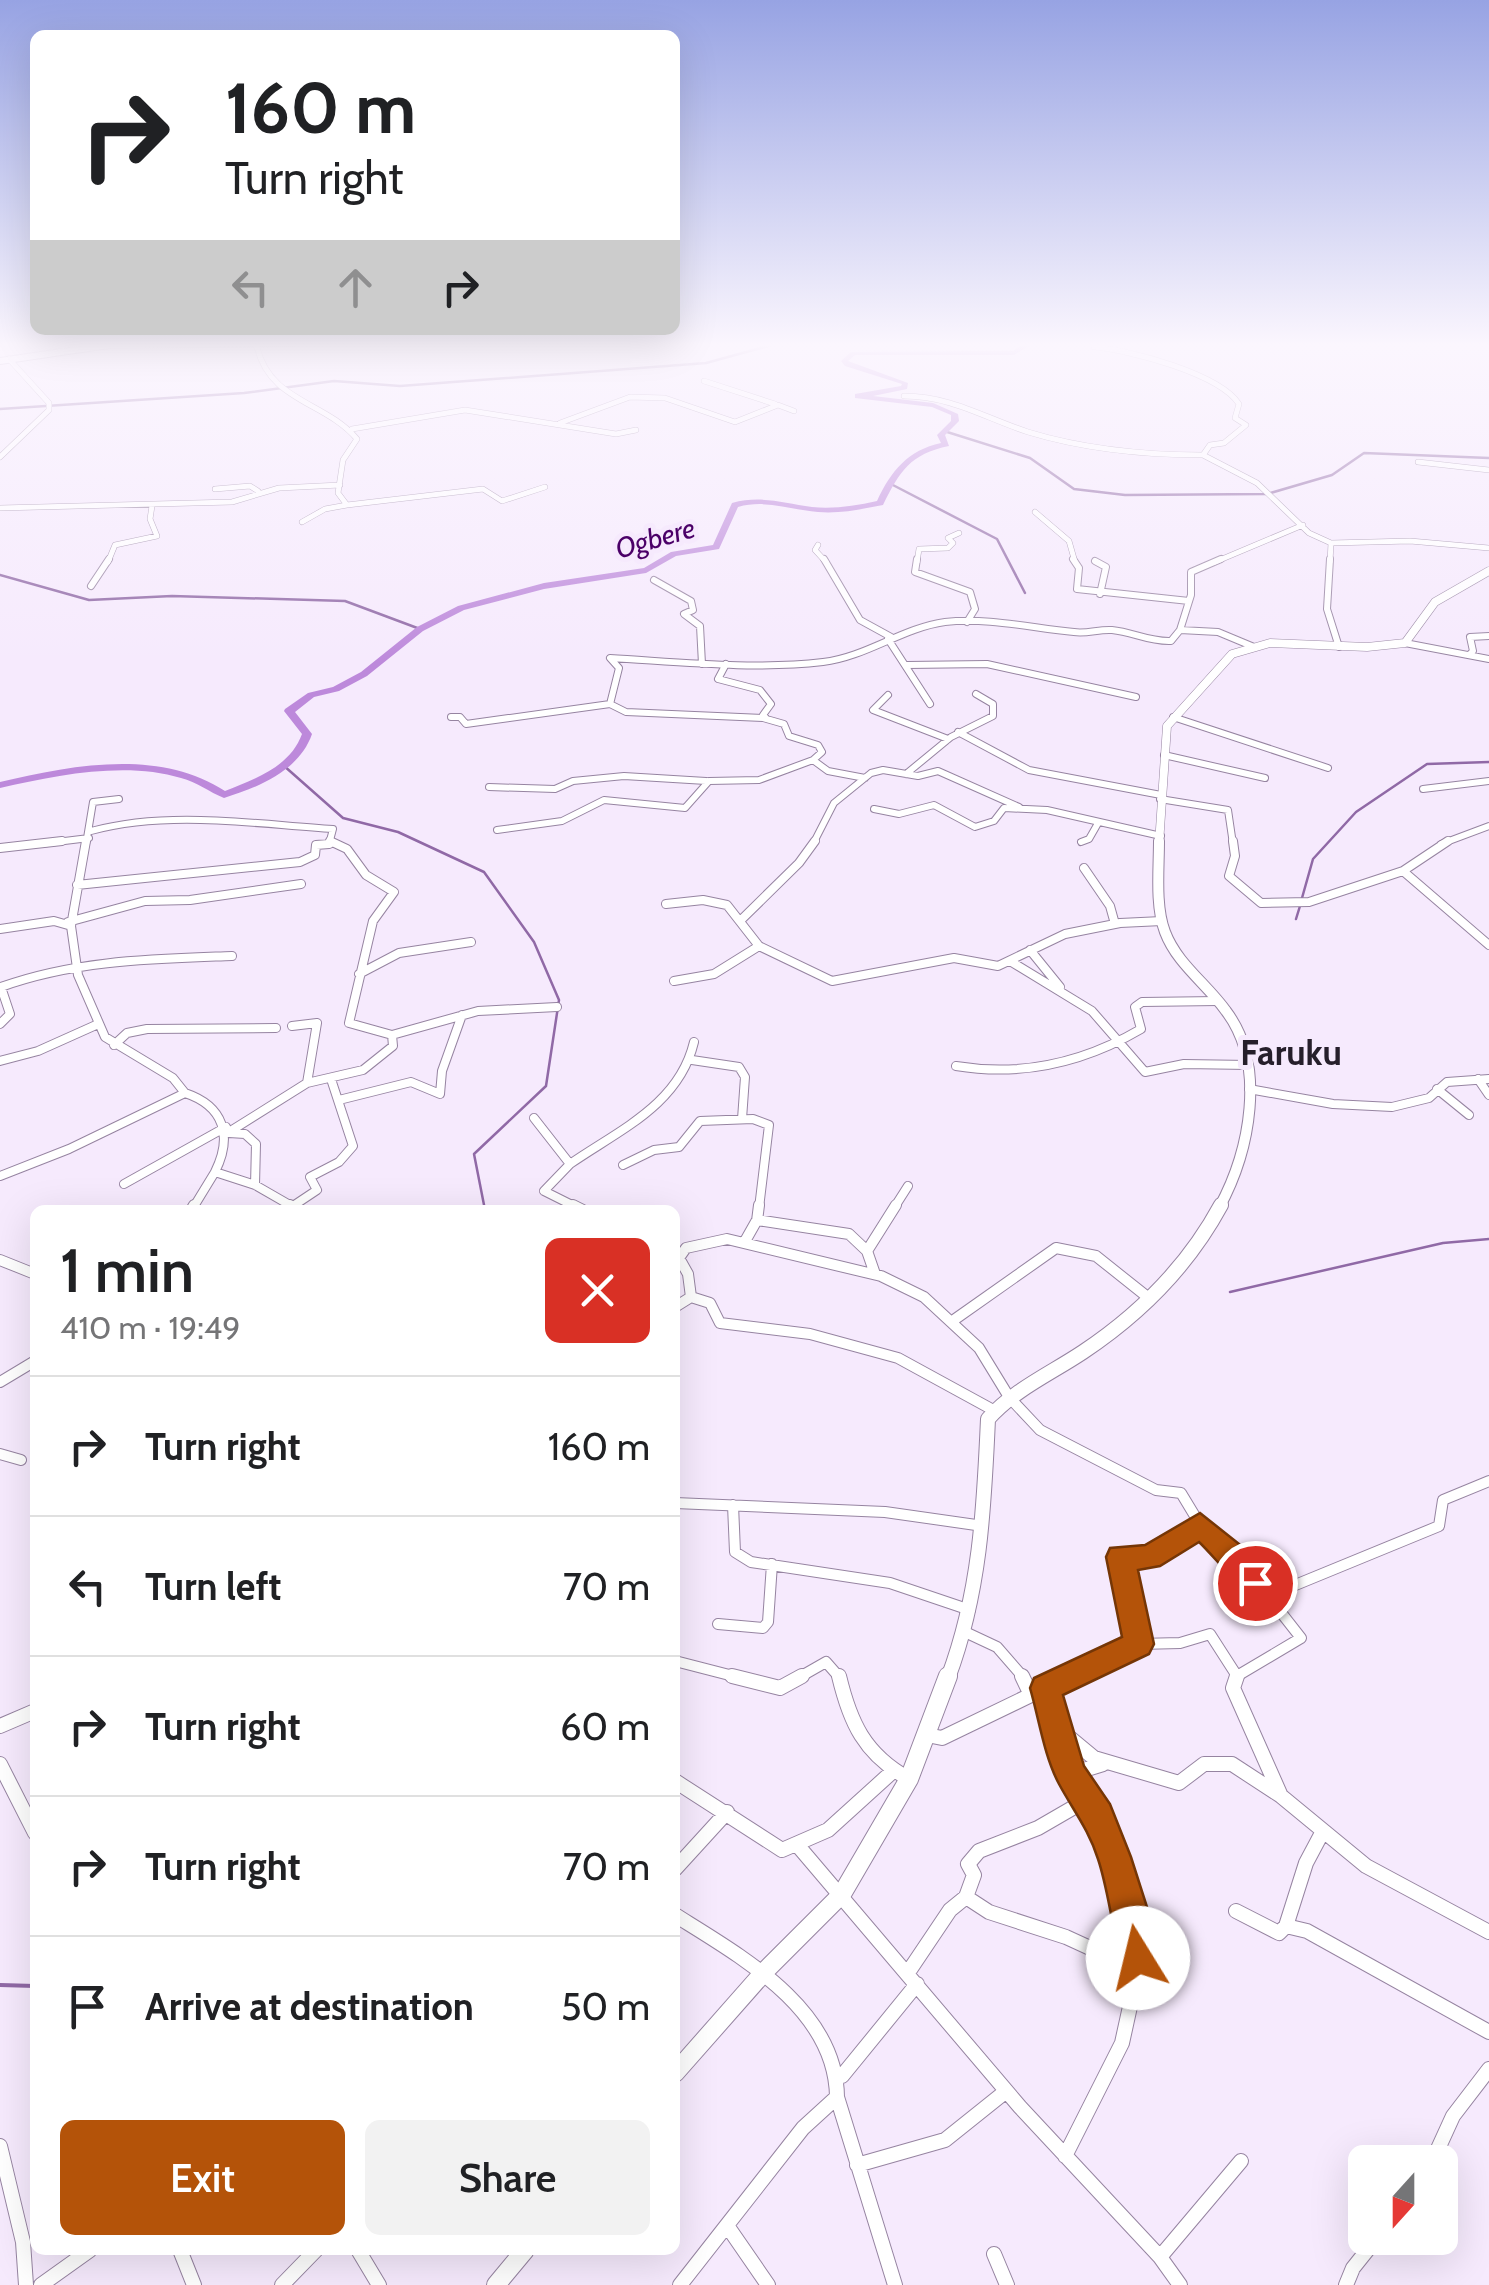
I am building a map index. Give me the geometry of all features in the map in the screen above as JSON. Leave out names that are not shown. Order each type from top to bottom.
[{"type":"street","points":[[347,505],[338,493],[343,460],[350,450]]},
{"type":"street","points":[[1101,450],[1126,455],[1203,456],[1257,483],[1309,534],[1331,543],[1416,546],[1447,541],[1489,548]]},
{"type":"street","points":[[1203,456],[1207,450]]},
{"type":"street","points":[[1418,462],[1489,470]]},
{"type":"street","points":[[0,508],[238,501],[258,492],[340,485]]},
{"type":"street","points":[[215,489],[250,486],[258,492]]},
{"type":"street","points":[[302,522],[325,510],[347,505],[483,489],[502,501],[545,486]]},
{"type":"street","points":[[92,586],[106,569],[116,545],[156,536],[150,519],[152,506]]},
{"type":"street","points":[[1036,512],[1069,542],[1070,556],[1079,568],[1077,589],[1188,601]]},
{"type":"street","points":[[610,704],[619,668],[610,658],[702,664],[822,662],[853,656],[928,626],[967,622],[1079,633],[1112,630],[1154,642],[1172,642],[1194,592],[1191,572],[1303,525]]},
{"type":"street","points":[[959,533],[948,538],[953,543],[948,548],[919,549],[915,572],[927,572],[942,584],[965,587],[972,594],[975,609],[967,622]]},
{"type":"street","points":[[1331,543],[1327,608],[1339,647]]},
{"type":"street","points":[[818,545],[815,550],[834,572],[850,614],[890,638],[930,704]]},
{"type":"street","points":[[1095,561],[1106,567],[1100,594]]},
{"type":"street","points":[[1405,644],[1434,599],[1486,577]]},
{"type":"street","points":[[654,580],[691,601],[693,610],[684,614],[700,626],[702,664]]},
{"type":"street","points":[[1180,630],[1232,635],[1254,647]]},
{"type":"street","points":[[1469,655],[1470,636],[1489,636]]},
{"type":"street","points":[[680,2061],[842,1894],[909,1779],[966,1632],[983,1526],[988,1419],[1009,1397],[1106,1337],[1150,1299],[1193,1250],[1234,1176],[1247,1126],[1249,1049],[1241,1030],[1191,972],[1162,921],[1161,797],[1166,728],[1222,661],[1254,647],[1405,644],[1489,658]]},
{"type":"street","points":[[726,664],[718,679],[731,686],[760,690],[770,704],[762,715],[767,718]]},
{"type":"street","points":[[907,666],[987,664],[1136,696]]},
{"type":"street","points":[[906,774],[958,732],[993,716],[992,704],[976,694]]},
{"type":"street","points":[[888,695],[873,710],[948,739]]},
{"type":"street","points":[[451,717],[460,717],[466,724],[610,704],[622,713],[659,716],[726,712],[784,724],[789,736],[818,744],[822,752],[813,760],[755,781],[624,776],[573,782],[554,789],[489,787]]},
{"type":"street","points":[[1173,718],[1328,768]]},
{"type":"street","points":[[958,732],[1029,770],[1228,810],[1235,856],[1229,876],[1261,903],[1308,902],[1404,870],[1440,844],[1489,826]]},
{"type":"street","points":[[1164,755],[1265,778]]},
{"type":"street","points":[[813,760],[828,770],[864,778]]},
{"type":"street","points":[[742,919],[799,863],[824,828],[834,803],[864,778],[883,770],[918,776],[938,771],[1019,807],[1161,836]]},
{"type":"street","points":[[497,830],[562,821],[604,800],[686,808],[695,788],[706,781]]},
{"type":"street","points":[[1423,789],[1489,781]]},
{"type":"street","points":[[119,799],[93,802],[90,834],[68,924],[76,968],[96,1024],[114,1045],[165,1072],[185,1093],[202,1100],[228,1131],[229,1148],[194,1205]]},
{"type":"street","points":[[874,809],[899,814],[934,805],[974,827],[994,821],[1004,808],[1019,807]]},
{"type":"street","points":[[0,848],[90,834],[116,824],[187,821],[333,829],[330,844]]},
{"type":"street","points":[[1080,842],[1088,839],[1097,824]]},
{"type":"street","points":[[77,885],[300,862],[315,855],[316,845],[330,844],[350,851],[363,872],[394,892],[374,921],[349,1023],[392,1035],[418,1034],[462,1015],[495,1008],[557,1007]]},
{"type":"street","points":[[1084,868],[1110,906],[1115,924]]},
{"type":"street","points":[[1404,870],[1489,945]]},
{"type":"street","points":[[0,928],[54,921],[68,924],[145,901],[190,900],[301,884]]},
{"type":"street","points":[[666,904],[714,902],[734,910],[759,946],[832,980],[954,958],[992,965],[1010,961],[1055,937],[1115,924],[1162,921]]},
{"type":"street","points":[[359,974],[399,953],[471,942]]},
{"type":"street","points":[[674,982],[715,977],[742,953],[759,946]]},
{"type":"street","points":[[1030,950],[1062,989]]},
{"type":"street","points":[[0,1024],[10,1017],[2,986],[76,968],[232,956]]},
{"type":"street","points":[[1010,961],[1062,989],[1092,1011],[1145,1072],[1184,1064],[1249,1065]]},
{"type":"street","points":[[956,1066],[1011,1073],[1090,1057],[1142,1029],[1136,1007],[1142,1002],[1218,1002]]},
{"type":"street","points":[[340,1100],[410,1082],[440,1094],[442,1071],[462,1015]]},
{"type":"street","points":[[0,1062],[38,1052],[96,1024]]},
{"type":"street","points":[[292,1026],[317,1024],[309,1051],[307,1083]]},
{"type":"street","points":[[114,1045],[127,1033],[146,1028],[276,1028]]},
{"type":"street","points":[[124,1184],[228,1131],[307,1083],[376,1064],[393,1046],[392,1035]]},
{"type":"street","points":[[572,1205],[544,1192],[570,1164],[655,1106],[692,1060],[694,1042]]},
{"type":"street","points":[[692,1060],[740,1068],[745,1077],[742,1119]]},
{"type":"street","points":[[300,1205],[317,1190],[310,1177],[350,1153],[353,1146],[331,1079]]},
{"type":"street","points":[[1249,1089],[1333,1104],[1392,1106],[1418,1103],[1447,1082],[1484,1079],[1489,1096]]},
{"type":"street","points":[[1438,1089],[1469,1114]]},
{"type":"street","points":[[0,1176],[55,1155],[185,1093]]},
{"type":"street","points":[[534,1118],[565,1152],[570,1164]]},
{"type":"street","points":[[623,1165],[654,1150],[679,1147],[696,1122],[742,1119],[769,1125],[758,1220],[744,1243]]},
{"type":"street","points":[[228,1131],[246,1134],[256,1144],[255,1184]]},
{"type":"street","points":[[216,1172],[255,1184],[291,1205]]},
{"type":"street","points":[[867,1251],[908,1186]]},
{"type":"street","points":[[758,1220],[849,1234],[867,1251],[875,1274]]},
{"type":"street","points":[[680,1255],[686,1248],[713,1238],[744,1243],[875,1274],[924,1297],[979,1348],[1009,1397],[1040,1430],[1156,1490],[1181,1494],[1200,1526],[1243,1564],[1301,1638],[1236,1676],[1233,1688],[1282,1796]]},
{"type":"street","points":[[951,1322],[1056,1248],[1070,1246],[1123,1271],[1150,1299]]},
{"type":"street","points":[[0,1260],[30,1272]]},
{"type":"street","points":[[680,1263],[688,1274],[691,1297]]},
{"type":"street","points":[[680,1304],[691,1297],[710,1303],[720,1323],[810,1334],[898,1358],[995,1410]]},
{"type":"street","points":[[0,1382],[30,1364]]},
{"type":"street","points":[[0,1454],[21,1460]]},
{"type":"street","points":[[1263,1592],[1288,1588],[1438,1526],[1444,1500],[1489,1481]]},
{"type":"street","points":[[680,1503],[885,1512],[983,1526]]},
{"type":"street","points":[[733,1505],[734,1552],[751,1562],[920,1590],[970,1610]]},
{"type":"street","points":[[1139,1644],[1120,1557],[1150,1558],[1200,1526]]},
{"type":"street","points":[[718,1624],[763,1628],[768,1622],[772,1564]]},
{"type":"street","points":[[966,1632],[998,1644],[1026,1680],[1031,1694]]},
{"type":"street","points":[[927,1735],[942,1738],[1139,1644],[1180,1643],[1210,1634],[1236,1676]]},
{"type":"street","points":[[680,1662],[780,1688],[826,1662],[837,1669],[843,1684],[842,1706],[892,1772],[909,1779]]},
{"type":"street","points":[[1045,1688],[1071,1774],[1098,1815],[1125,1890],[1138,1970],[1137,1998],[1110,2071],[1065,2156]]},
{"type":"street","points":[[0,1726],[30,1712]]},
{"type":"street","points":[[1053,1724],[1104,1764],[1180,1783],[1204,1764],[1232,1764],[1282,1796],[1366,1866],[1489,1932]]},
{"type":"street","points":[[0,1764],[30,1823]]},
{"type":"street","points":[[1071,1774],[1104,1764]]},
{"type":"street","points":[[680,1785],[782,1850],[800,1847],[892,1772]]},
{"type":"street","points":[[896,2285],[838,2096],[842,2076],[913,1977],[950,1910],[966,1897],[974,1875],[968,1864],[979,1851],[1038,1828],[1076,1806],[1082,1787]]},
{"type":"street","points":[[680,1863],[727,1812]]},
{"type":"street","points":[[1236,1911],[1278,1932],[1286,1926],[1306,1863],[1324,1832]]},
{"type":"street","points":[[800,1847],[913,1977],[1005,2092],[1160,2257],[1175,2283]]},
{"type":"street","points":[[966,1897],[990,1912],[1066,1936],[1138,1970]]},
{"type":"street","points":[[680,1917],[764,1972],[834,2051],[842,2076]]},
{"type":"street","points":[[1286,1926],[1307,1930],[1489,2032]]},
{"type":"street","points":[[1440,2145],[1453,2116],[1489,2069]]},
{"type":"street","points":[[857,2165],[944,2140],[1005,2092]]},
{"type":"street","points":[[680,2285],[804,2128],[838,2096]]},
{"type":"street","points":[[0,2146],[23,2242],[26,2285]]},
{"type":"street","points":[[1160,2257],[1241,2161]]},
{"type":"street","points":[[728,2227],[768,2285]]},
{"type":"street","points":[[994,2254],[1008,2285]]},
{"type":"street","points":[[41,2285],[83,2255]]},
{"type":"street","points":[[182,2255],[194,2285]]},
{"type":"street","points":[[282,2285],[311,2255]]},
{"type":"street","points":[[361,2255],[379,2285]]},
{"type":"street","points":[[496,2285],[520,2255]]},
{"type":"street","points":[[1346,2285],[1352,2268],[1363,2255]]},
{"type":"waterway","name":"Ogbere","points":[[0,785],[84,770],[148,769],[203,781],[224,795],[273,773],[303,746],[307,734],[289,711],[311,695],[336,689],[364,674],[420,629],[461,608],[544,586],[646,570],[674,554],[716,547],[735,505],[769,501],[830,510],[880,503],[904,463],[926,450]]},
{"type":"waterway","points":[[1003,450],[1030,458],[1074,489],[1125,495],[1267,494],[1332,475],[1364,453],[1489,458]]},
{"type":"waterway","points":[[889,483],[997,539],[1025,593]]},
{"type":"waterway","points":[[0,575],[89,600],[172,596],[345,601],[420,629]]},
{"type":"waterway","points":[[1302,898],[1313,859],[1356,812],[1427,764],[1489,762]]},
{"type":"waterway","points":[[283,765],[343,818],[398,832],[484,872],[534,942],[559,1000],[546,1086],[474,1154],[484,1205]]},
{"type":"waterway","points":[[1296,919],[1300,906]]},
{"type":"waterway","points":[[1230,1292],[1443,1243],[1489,1239]]},
{"type":"waterway","points":[[0,1985],[30,1986]]},
{"type":"district","name":"Faruku","points":[[1291,1052]]},
{"type":"route","points":[[1138,1958],[1134,1923],[1114,1857],[1098,1815],[1071,1774],[1045,1688],[1139,1644],[1121,1578],[1120,1557],[1150,1558],[1200,1526],[1243,1564],[1255,1583]]}]
